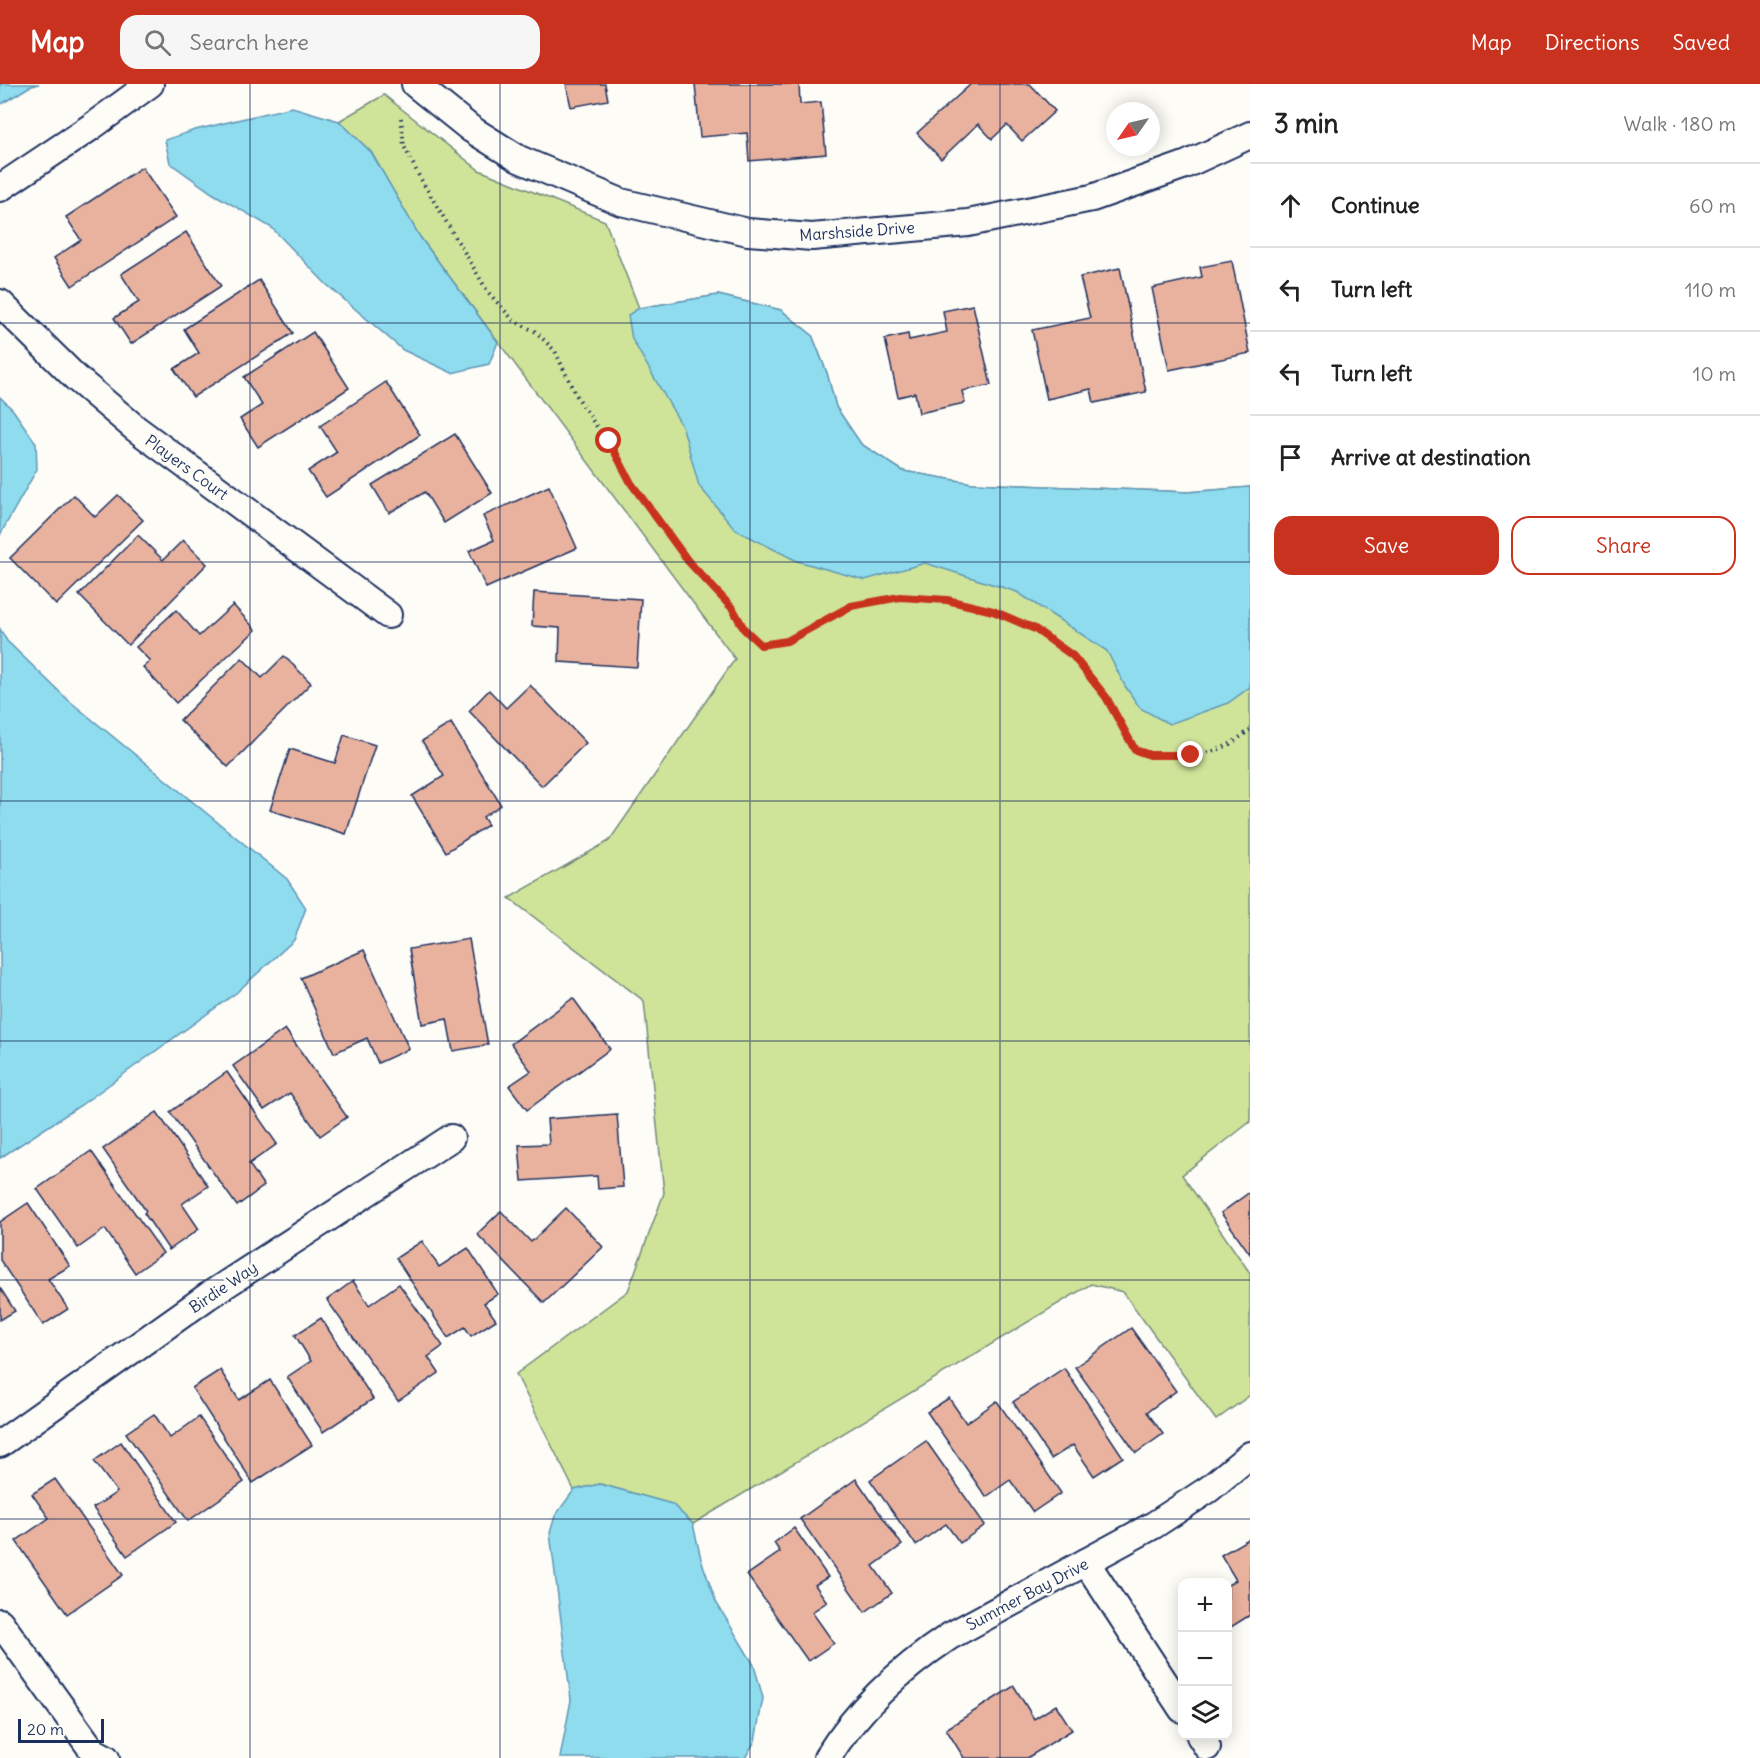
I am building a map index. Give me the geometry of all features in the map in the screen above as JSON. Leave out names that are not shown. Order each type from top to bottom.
[{"type":"street","points":[[0,188],[91,128],[150,84]]},
{"type":"street","name":"Marshside Drive","points":[[415,84],[471,129],[519,159],[621,202],[748,232],[812,237],[968,223],[1092,198],[1185,165],[1250,135]]},
{"type":"street","name":"Players Court","points":[[0,303],[76,378],[135,428],[388,615]]},
{"type":"street","name":"Birdie Way","points":[[0,1444],[208,1296],[451,1138]]},
{"type":"street","name":"Summer Bay Drive","points":[[827,1758],[867,1706],[920,1656],[950,1636],[1154,1525],[1209,1489],[1250,1455]]},
{"type":"street","points":[[1086,1562],[1178,1703]]},
{"type":"street","points":[[0,1622],[94,1756]]},
{"type":"path","points":[[401,118],[404,146],[419,176],[488,292],[513,320],[536,332],[555,351],[575,393],[594,423],[609,441],[631,483],[688,561],[733,609],[744,629],[761,645],[787,641],[851,606],[900,597],[947,600],[993,611],[1035,629],[1073,656],[1106,697],[1135,750],[1150,755],[1191,755],[1224,748],[1250,730]]},
{"type":"green space","points":[[384,95],[479,170],[605,221],[639,308],[718,295],[781,310],[812,335],[827,373],[836,407],[861,444],[903,471],[972,483],[1188,492],[1250,487],[1250,1122],[1182,1175],[1250,1273],[1250,1395],[1216,1420],[1123,1292],[1091,1284],[693,1524],[671,1504],[600,1484],[574,1490],[516,1374],[628,1291],[664,1193],[644,1001],[509,898],[609,841],[735,659],[420,237],[371,152],[339,121]]},
{"type":"water","points":[[0,84],[39,84],[29,87],[0,105]]},
{"type":"water","points":[[292,107],[339,121],[371,152],[420,237],[498,342],[489,364],[452,373],[403,350],[326,284],[272,228],[212,193],[170,163],[165,140],[195,130]]},
{"type":"water","points":[[718,295],[781,310],[812,335],[827,373],[836,407],[861,444],[903,471],[972,483],[1188,492],[1250,487],[1250,687],[1228,703],[1169,724],[1140,708],[1125,686],[1107,651],[1017,592],[925,563],[865,580],[797,561],[736,530],[699,486],[683,428],[632,339],[628,315],[639,308]]},
{"type":"water","points":[[0,397],[13,410],[36,443],[37,469],[0,535]]},
{"type":"water","points":[[0,629],[7,641],[67,699],[287,879],[306,908],[294,940],[236,993],[81,1105],[0,1158]]},
{"type":"water","points":[[600,1484],[672,1504],[693,1524],[701,1559],[716,1602],[754,1665],[763,1698],[755,1741],[745,1758],[560,1758],[571,1700],[550,1533],[555,1516],[574,1490]]},
{"type":"building","points":[[566,84],[605,84],[608,100],[571,107]]},
{"type":"building","points":[[695,84],[799,84],[800,104],[821,102],[826,154],[749,161],[747,133],[700,137]]},
{"type":"building","points":[[971,84],[1030,84],[1055,111],[1022,141],[1007,125],[992,139],[978,124],[941,159],[917,133]]},
{"type":"building","points":[[142,167],[176,217],[72,286],[54,258],[81,240],[66,217]]},
{"type":"building","points":[[186,232],[221,286],[131,344],[114,318],[139,302],[121,274]]},
{"type":"building","points":[[1232,261],[1250,353],[1169,370],[1152,288],[1202,277],[1200,267]]},
{"type":"building","points":[[1120,268],[1146,392],[1094,403],[1091,389],[1047,399],[1032,330],[1090,318],[1080,277]]},
{"type":"building","points":[[259,280],[293,333],[193,397],[174,369],[199,353],[184,329]]},
{"type":"building","points":[[973,305],[991,385],[962,391],[965,403],[919,413],[915,393],[898,397],[885,339],[908,334],[909,340],[947,332],[943,311]]},
{"type":"building","points":[[313,332],[349,388],[258,447],[240,419],[262,405],[244,377]]},
{"type":"building","points":[[386,382],[420,435],[326,497],[308,471],[337,452],[320,426]]},
{"type":"building","points":[[455,434],[492,493],[444,523],[425,492],[389,513],[372,485]]},
{"type":"building","points":[[549,486],[577,548],[486,588],[469,551],[494,540],[483,516]]},
{"type":"building","points":[[74,495],[95,517],[118,495],[143,520],[56,605],[10,558]]},
{"type":"building","points":[[138,535],[163,560],[183,540],[207,564],[128,645],[79,595]]},
{"type":"building","points":[[534,592],[641,599],[637,667],[559,662],[560,628],[532,626]]},
{"type":"building","points":[[233,605],[256,630],[176,703],[143,667],[150,661],[136,647],[176,610],[199,636]]},
{"type":"building","points":[[284,656],[311,683],[228,767],[180,720],[242,658],[262,678]]},
{"type":"building","points":[[530,685],[586,743],[542,786],[469,711],[489,690],[506,708]]},
{"type":"building","points":[[451,723],[501,805],[483,817],[488,825],[446,852],[412,796],[444,776],[422,741]]},
{"type":"building","points":[[344,735],[375,745],[346,834],[270,810],[290,749],[335,763]]},
{"type":"building","points":[[469,939],[488,1045],[453,1051],[447,1019],[422,1024],[409,949]]},
{"type":"building","points":[[364,950],[409,1049],[378,1063],[367,1038],[334,1053],[301,978]]},
{"type":"building","points":[[573,998],[610,1049],[527,1110],[509,1086],[531,1071],[511,1044]]},
{"type":"building","points":[[285,1029],[347,1117],[320,1136],[290,1093],[264,1110],[233,1066]]},
{"type":"building","points":[[227,1072],[277,1144],[249,1164],[264,1186],[237,1206],[170,1112]]},
{"type":"building","points":[[157,1112],[208,1186],[182,1204],[199,1229],[169,1250],[144,1213],[146,1211],[103,1149]]},
{"type":"building","points":[[617,1114],[623,1187],[598,1189],[597,1176],[522,1181],[519,1145],[549,1144],[547,1119]]},
{"type":"building","points":[[91,1151],[163,1253],[135,1273],[105,1229],[78,1248],[37,1189]]},
{"type":"building","points":[[1250,1192],[1250,1254],[1221,1213]]},
{"type":"building","points":[[28,1203],[70,1266],[48,1279],[68,1309],[43,1325],[0,1260],[0,1222]]},
{"type":"building","points":[[566,1208],[603,1247],[544,1303],[477,1234],[501,1211],[531,1242]]},
{"type":"building","points":[[422,1241],[439,1267],[468,1248],[498,1294],[484,1303],[496,1320],[471,1336],[465,1327],[448,1338],[396,1258]]},
{"type":"building","points":[[353,1281],[369,1305],[399,1284],[443,1346],[428,1357],[439,1373],[398,1401],[327,1300]]},
{"type":"building","points":[[0,1288],[15,1311],[0,1320]]},
{"type":"building","points":[[321,1318],[373,1399],[323,1432],[287,1377],[311,1361],[295,1335]]},
{"type":"building","points":[[1131,1328],[1176,1391],[1147,1412],[1163,1434],[1136,1453],[1075,1367]]},
{"type":"building","points":[[1064,1368],[1123,1457],[1094,1476],[1073,1445],[1051,1459],[1013,1402]]},
{"type":"building","points":[[220,1370],[239,1400],[270,1380],[312,1445],[253,1483],[192,1388]]},
{"type":"building","points":[[949,1398],[966,1423],[997,1401],[1061,1493],[1033,1512],[1010,1480],[986,1497],[927,1412]]},
{"type":"building","points":[[154,1414],[170,1438],[199,1417],[244,1482],[188,1521],[126,1433]]},
{"type":"building","points":[[926,1441],[985,1525],[960,1543],[946,1524],[916,1545],[870,1480]]},
{"type":"building","points":[[121,1442],[176,1522],[127,1556],[93,1508],[117,1492],[94,1461]]},
{"type":"building","points":[[55,1479],[123,1575],[67,1614],[16,1541],[49,1518],[32,1494]]},
{"type":"building","points":[[856,1479],[902,1545],[873,1566],[892,1593],[865,1612],[800,1519]]},
{"type":"building","points":[[794,1528],[828,1577],[815,1585],[827,1602],[812,1612],[834,1643],[808,1661],[747,1575],[780,1552],[774,1543]]},
{"type":"building","points":[[1250,1538],[1250,1615],[1232,1626],[1232,1582],[1236,1580],[1221,1555]]},
{"type":"building","points":[[1014,1686],[1034,1719],[1056,1705],[1072,1730],[1027,1758],[964,1758],[946,1729]]},
{"type":"route","points":[[609,441],[631,483],[669,536],[688,561],[733,609],[744,629],[761,645],[787,641],[851,606],[900,597],[947,600],[993,611],[1035,629],[1073,656],[1106,697],[1135,750],[1150,755],[1191,755]]}]
